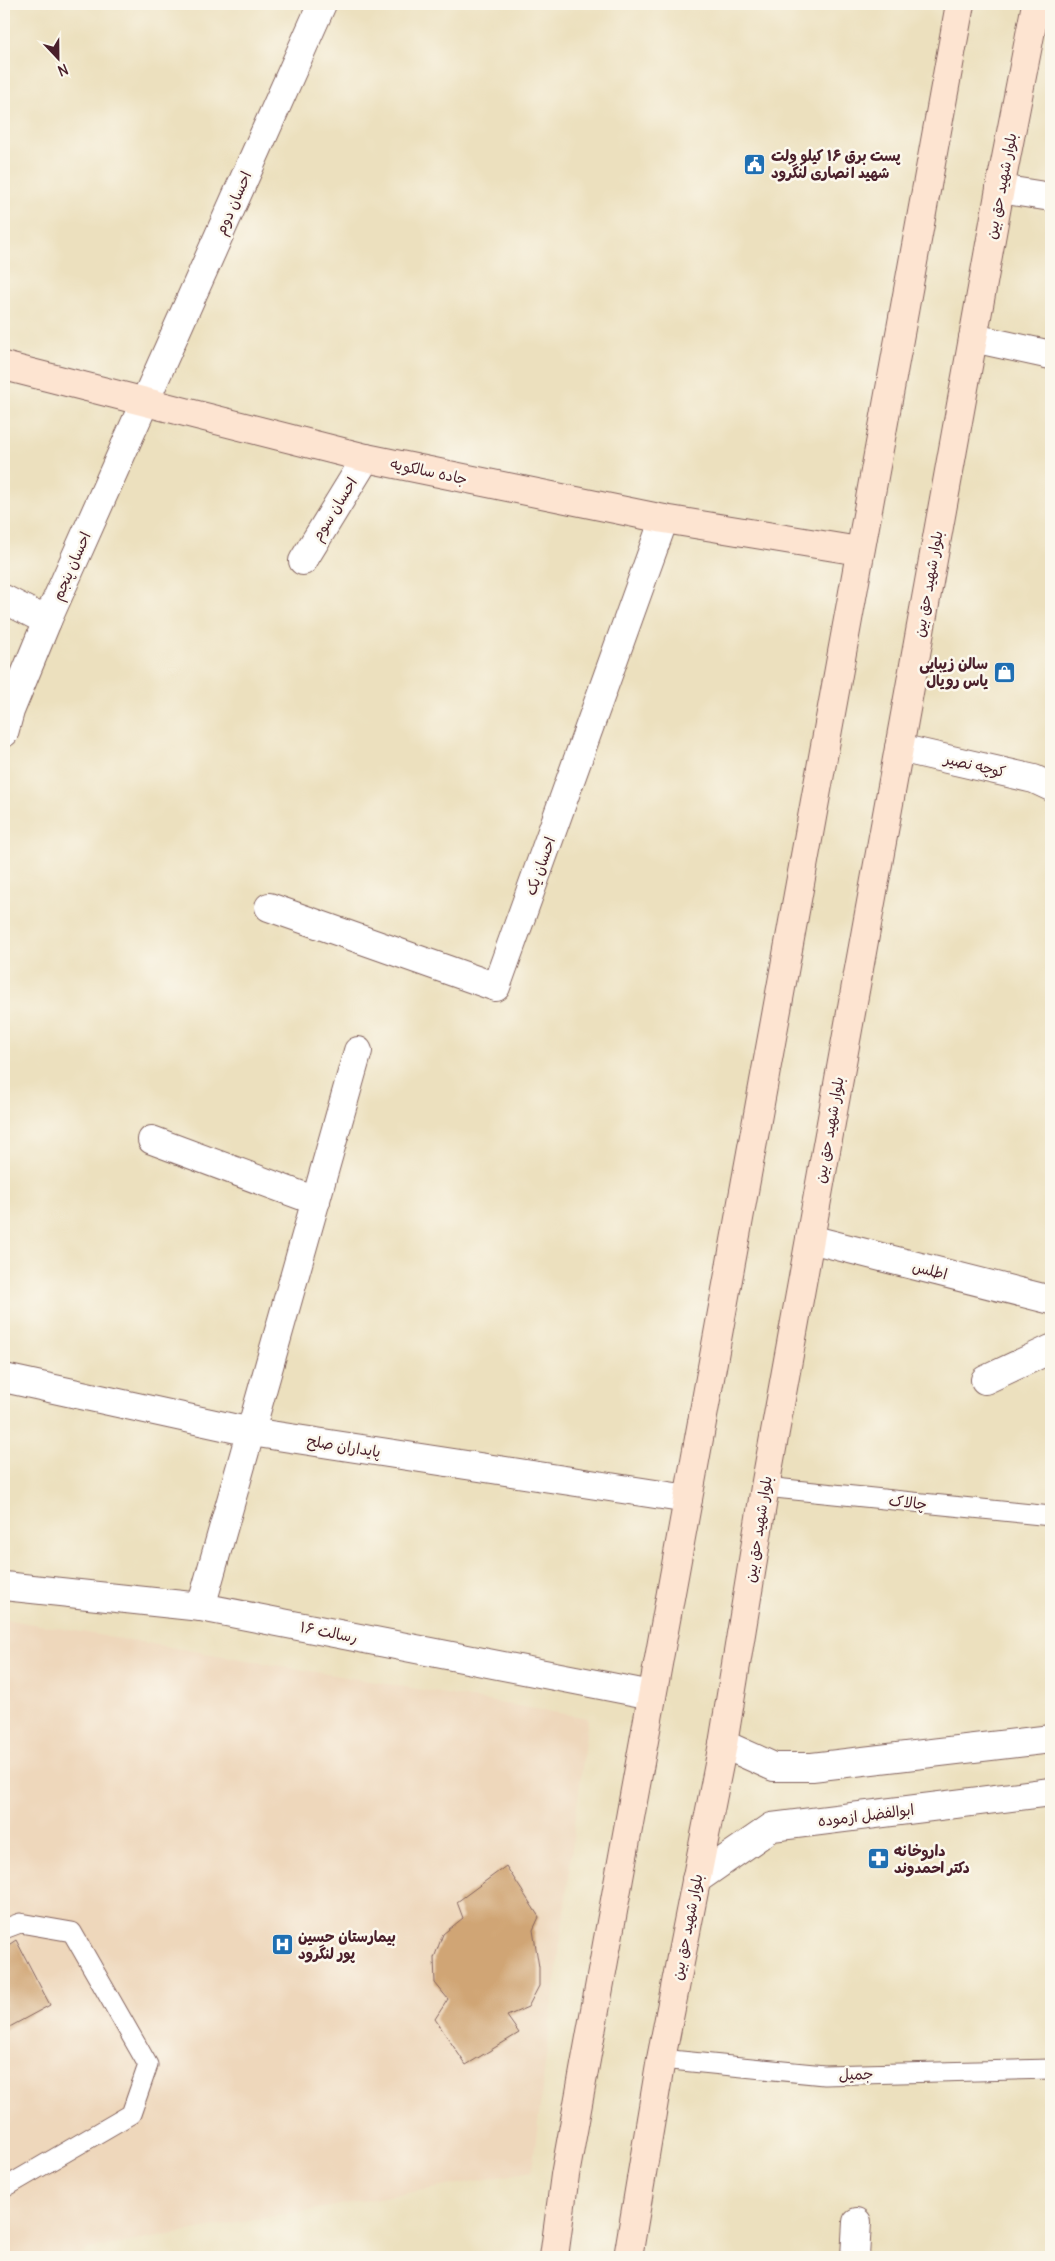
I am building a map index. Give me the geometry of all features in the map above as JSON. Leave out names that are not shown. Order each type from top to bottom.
[{"type":"main road","points":[[554,2257],[566,2176],[652,1695],[960,4]]},
{"type":"main road","name":"بلوار شهید حق بین","points":[[628,2257],[661,2059],[723,1744],[765,1487],[898,748],[1000,189],[1036,4]]},
{"type":"main road","name":"جاده سالکویه","points":[[4,366],[366,458],[664,519],[859,551]]},
{"type":"street","name":"احسان دوم","points":[[144,402],[322,4]]},
{"type":"street","points":[[1000,189],[1051,197]]},
{"type":"street","points":[[973,338],[1051,355]]},
{"type":"street","name":"احسان پنجم","points":[[6,717],[144,402]]},
{"type":"street","name":"احسان سوم","points":[[303,560],[366,458]]},
{"type":"street","name":"احسان یک","points":[[269,907],[496,987],[664,519]]},
{"type":"street","points":[[4,599],[47,620]]},
{"type":"street","name":"کوچه نصیر","points":[[898,748],[1034,779],[1051,786]]},
{"type":"street","points":[[201,1607],[358,1051]]},
{"type":"street","points":[[152,1140],[316,1201]]},
{"type":"street","name":"اطلس","points":[[810,1239],[1051,1300]]},
{"type":"street","points":[[985,1380],[1051,1349]]},
{"type":"street","name":"پایداران صلح","points":[[4,1378],[251,1432],[688,1499]]},
{"type":"street","name":"رسالت ۱۶","points":[[4,1586],[201,1607],[652,1695]]},
{"type":"street","points":[[723,1744],[774,1767],[812,1767],[1051,1739]]},
{"type":"street","name":"ابوالفضل ازموده","points":[[696,1880],[772,1827],[1051,1792]]},
{"type":"street","points":[[855,2257],[857,2222]]},
{"type":"lane","name":"چالاک","points":[[765,1487],[1051,1516]]},
{"type":"lane","points":[[4,1930],[20,1923],[72,1932],[148,2064],[131,2114],[4,2188]]},
{"type":"lane","name":"جمیل","points":[[661,2059],[824,2075],[1051,2069]]},
{"type":"shaded area","name":"بیمارستان حسین پور لنگرود","points":[[4,1619],[588,1718],[532,2171],[90,2249],[72,2257],[4,2257]]},
{"type":"building","points":[[506,1866],[539,1917],[533,1930],[539,1967],[539,1986],[528,2007],[507,2016],[519,2033],[466,2065],[435,2019],[448,1999],[435,1983],[434,1958],[443,1934],[463,1918],[457,1902]]},
{"type":"building","points":[[16,1940],[50,2005],[4,2030],[4,1948]]},
{"type":"place","name":"پست برق ۱۶ کیلو ولت شهید انصاری لنگرود","points":[[755,164]]},
{"type":"place","name":"سالن زیبایی یاس رویال","points":[[1004,672]]},
{"type":"place","name":"داروخانه دکتر احمدوند","points":[[878,1859]]},
{"type":"place","name":"بیمارستان حسین پور لنگرود","points":[[282,1945]]}]
